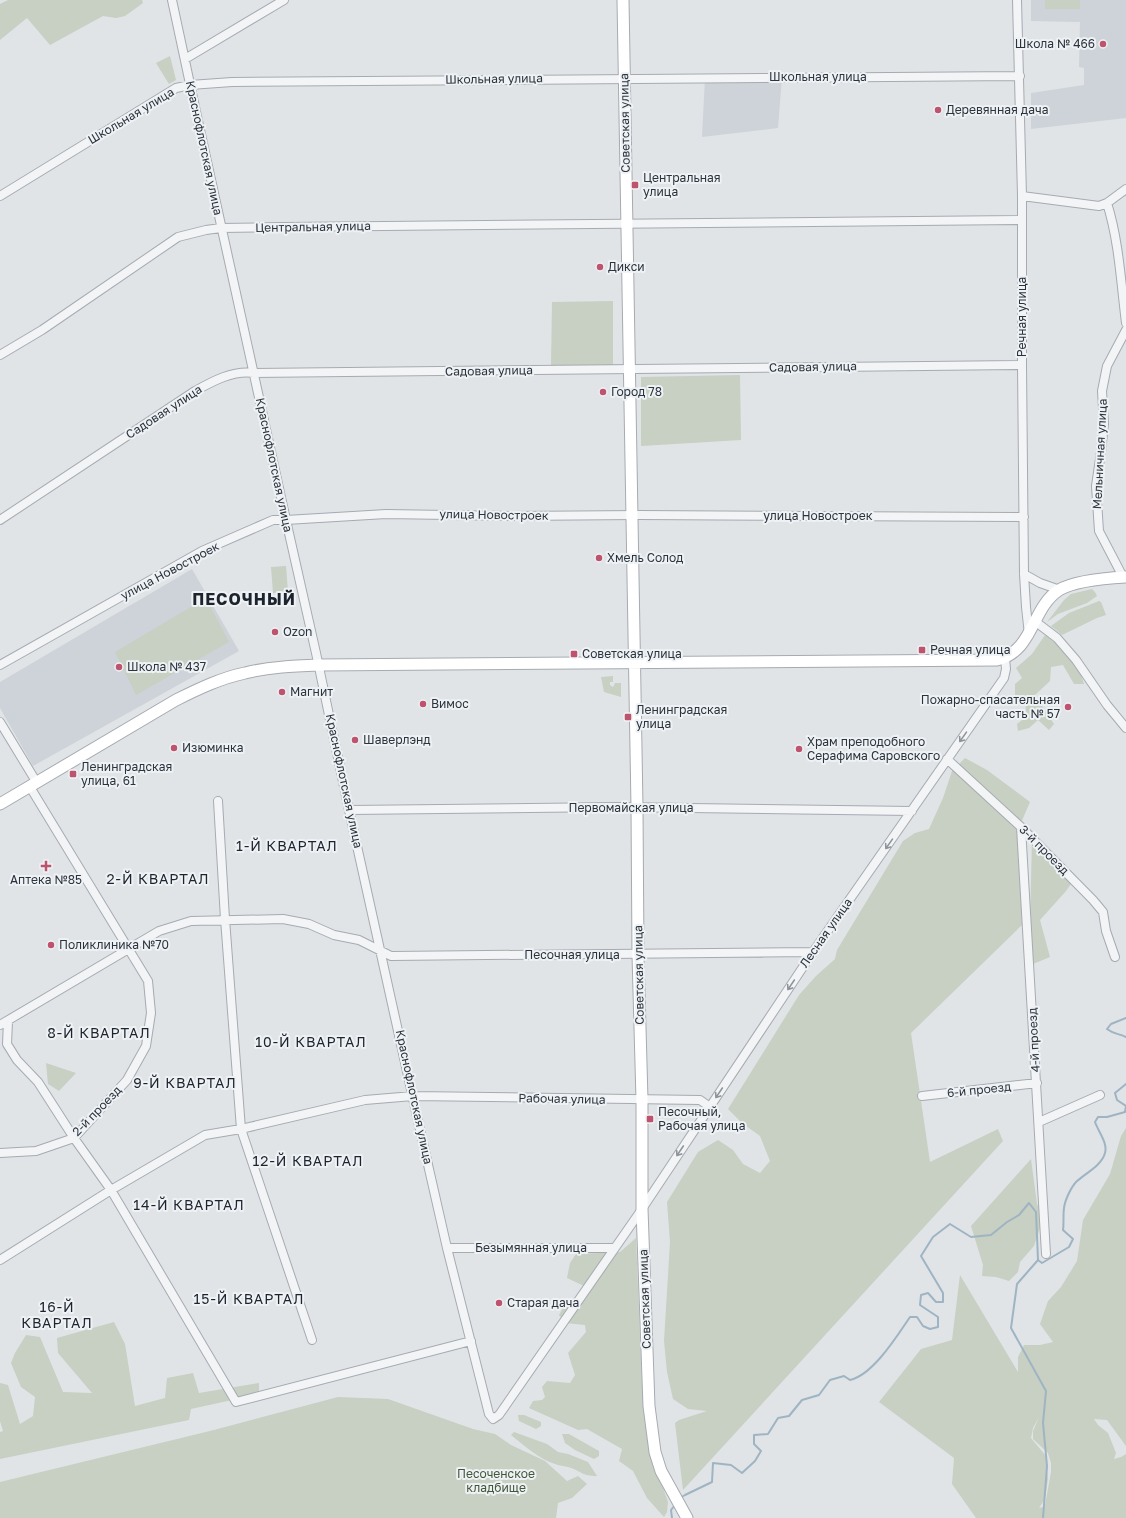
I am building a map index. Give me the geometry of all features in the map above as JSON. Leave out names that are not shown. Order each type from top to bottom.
[{"type":"main road","name":"Советская улица","points":[[623,0],[628,370],[637,807],[638,955],[642,1100],[642,1209],[649,1406],[656,1452],[661,1471],[687,1518]]},
{"type":"main road","points":[[1060,590],[1081,583],[1125,577]]},
{"type":"main road","name":"Лесная улица","points":[[1008,660],[1029,635],[1046,604],[1060,590]]},
{"type":"main road","points":[[0,804],[176,700],[200,688],[246,672],[319,664],[1008,660]]},
{"type":"street","name":"Краснофлотская улица","points":[[172,0],[319,664],[349,810],[447,1248],[489,1414],[493,1418]]},
{"type":"street","points":[[185,59],[284,0]]},
{"type":"street","name":"Речная улица","points":[[1018,0],[1022,196],[1024,574],[1029,635]]},
{"type":"street","name":"Школьная улица","points":[[0,196],[176,88],[190,85],[232,82],[1020,76]]},
{"type":"street","points":[[1022,196],[1100,206],[1107,203],[1126,189]]},
{"type":"street","points":[[1107,203],[1117,250],[1126,323]]},
{"type":"street","name":"Центральная улица","points":[[0,355],[42,330],[178,237],[206,230],[222,228],[626,223],[1022,220]]},
{"type":"street","name":"Мельничная улица","points":[[1125,577],[1099,531],[1096,486],[1104,424],[1102,391],[1107,366],[1126,330]]},
{"type":"street","name":"Садовая улица","points":[[0,520],[195,391],[215,380],[243,372],[254,374],[1022,365]]},
{"type":"street","name":"улица Новостроек","points":[[0,665],[202,551],[273,520],[386,514],[512,516],[631,515],[1024,517]]},
{"type":"street","points":[[1024,574],[1040,583],[1060,590]]},
{"type":"street","points":[[1036,622],[1057,638],[1076,660],[1107,705],[1126,728]]},
{"type":"street","name":"Лесная улица","points":[[493,1418],[499,1415],[642,1209],[813,952],[1004,678],[1008,660]]},
{"type":"street","name":"2-й проезд","points":[[0,722],[34,785],[148,981],[151,1013],[146,1046],[127,1080],[74,1138],[36,1151],[0,1153]]},
{"type":"street","name":"3-й проезд","points":[[947,759],[1021,827],[1093,900],[1103,912],[1106,931],[1114,957]]},
{"type":"street","points":[[218,801],[225,919],[241,1129],[312,1340]]},
{"type":"street","name":"Первомайская улица","points":[[349,810],[637,807],[912,811]]},
{"type":"street","name":"4-й проезд","points":[[1021,827],[1046,1254]]},
{"type":"street","name":"Песочная улица","points":[[0,1025],[159,931],[192,920],[283,919],[310,924],[334,935],[359,940],[391,956],[638,955],[813,952]]},
{"type":"street","points":[[8,1021],[6,1044],[17,1060],[38,1082],[74,1138],[111,1190],[236,1402],[471,1341]]},
{"type":"street","name":"6-й проезд","points":[[922,1096],[1037,1083]]},
{"type":"street","points":[[1039,1122],[1100,1095]]},
{"type":"street","name":"Рабочая улица","points":[[0,1260],[111,1190],[205,1135],[241,1129],[365,1100],[413,1096],[700,1100],[710,1107]]},
{"type":"street","name":"Безымянная улица","points":[[447,1248],[614,1248]]},
{"type":"shaded area","name":"Школа № 466","points":[[1031,0],[1126,0],[1126,118],[1031,129],[1031,93],[1084,85],[1084,68],[1079,67],[1080,22],[1031,21]]},
{"type":"shaded area","points":[[782,77],[778,128],[702,137],[705,78]]},
{"type":"shaded area","name":"Школа № 437","points":[[192,569],[239,651],[33,766],[0,708],[0,682]]},
{"type":"green space","points":[[8,0],[142,0],[143,3],[125,16],[116,18],[103,16],[50,45],[27,18],[0,40],[0,4]]},
{"type":"green space","points":[[1045,0],[1080,0],[1080,9],[1045,9]]},
{"type":"green space","points":[[170,56],[176,80],[169,84],[156,63]]},
{"type":"green space","points":[[613,301],[613,367],[551,367],[552,302]]},
{"type":"green space","points":[[740,375],[741,440],[641,446],[641,377]]},
{"type":"green space","points":[[286,566],[288,592],[273,593],[271,567]]},
{"type":"green space","points":[[1092,589],[1097,596],[1087,603],[1058,614],[1047,622],[1064,600],[1071,594]]},
{"type":"green space","points":[[206,598],[229,642],[136,695],[115,652]]},
{"type":"green space","points":[[1099,601],[1101,602],[1106,615],[1062,635],[1051,626],[1069,613]]},
{"type":"green space","points":[[1045,635],[1055,643],[1080,671],[1084,684],[1074,684],[1063,665],[1051,667],[1050,681],[1035,695],[1054,724],[1049,730],[1038,720],[1029,728],[1018,731],[1017,724],[1027,716],[1025,704],[1015,702],[1015,684],[1022,678],[1016,668],[1032,654]]},
{"type":"green space","points":[[613,676],[613,682],[610,682],[610,685],[613,687],[615,683],[621,683],[621,697],[604,692],[601,677]]},
{"type":"green space","points":[[965,758],[987,770],[1030,802],[1017,832],[1022,925],[911,1033],[930,1162],[998,1129],[1003,1141],[683,1490],[675,1423],[679,1420],[707,1411],[688,1409],[673,1399],[667,1372],[664,1341],[670,1242],[667,1202],[698,1152],[718,1140],[733,1150],[743,1164],[760,1173],[770,1161],[760,1136],[742,1123],[728,1109],[799,995],[816,976],[835,959],[837,950],[903,841],[915,833],[929,829],[943,798],[952,771]]},
{"type":"green space","points":[[1032,837],[1073,881],[1040,920],[1050,957],[1033,964],[1030,927]]},
{"type":"green space","points":[[46,1063],[76,1073],[59,1091],[48,1084]]},
{"type":"green space","points":[[1126,1128],[1126,1446],[1107,1420],[1094,1419],[1098,1425],[1108,1433],[1116,1453],[1114,1459],[1126,1454],[1126,1518],[976,1518],[952,1484],[954,1458],[879,1402],[921,1349],[952,1340],[960,1275],[1018,1372],[1018,1357],[1024,1345],[1040,1345],[1053,1342],[1040,1324],[1048,1301],[1061,1287],[1077,1261],[1083,1220],[1110,1174],[1121,1136]],"holes":[[[1039,1417],[1033,1431],[1033,1439],[1048,1453],[1051,1463],[1051,1472],[1045,1505],[1039,1508],[1045,1499],[1048,1479],[1046,1456],[1031,1438],[1033,1428]]]},
{"type":"green space","points":[[1031,1159],[1037,1204],[1040,1210],[1040,1228],[1034,1246],[1020,1262],[1018,1272],[1009,1281],[996,1277],[982,1276],[983,1265],[971,1226]]},
{"type":"green space","points":[[636,1238],[642,1386],[653,1460],[668,1502],[667,1512],[664,1517],[647,1498],[633,1471],[619,1461],[622,1449],[587,1429],[578,1430],[529,1408],[533,1401],[542,1400],[545,1397],[542,1387],[547,1381],[570,1383],[575,1375],[568,1353],[586,1332],[585,1325],[565,1323],[559,1315],[564,1306],[580,1301],[584,1286],[567,1278],[570,1263],[576,1254],[620,1252]]},
{"type":"green space","points":[[114,1322],[125,1344],[135,1406],[165,1398],[167,1378],[193,1373],[199,1393],[259,1383],[259,1394],[191,1409],[189,1420],[0,1459],[0,1432],[3,1431],[0,1421],[0,1383],[8,1385],[20,1424],[33,1416],[35,1397],[21,1387],[11,1363],[26,1335],[40,1337],[63,1392],[92,1393],[58,1353],[57,1338]]},
{"type":"green space","name":"Песоченское кладбище","points":[[338,1397],[388,1399],[473,1429],[495,1434],[511,1445],[545,1461],[567,1481],[578,1476],[587,1484],[572,1498],[558,1503],[556,1518],[0,1518],[0,1482],[214,1430]]},
{"type":"green space","points":[[518,1415],[524,1415],[541,1422],[541,1426],[536,1429],[519,1421]]},
{"type":"green space","points":[[514,1432],[547,1444],[558,1452],[568,1454],[588,1462],[597,1476],[585,1475],[571,1468],[557,1465],[543,1459],[511,1435]]},
{"type":"green space","points":[[562,1434],[569,1434],[599,1451],[599,1456],[594,1459],[575,1450],[565,1443]]},
{"type":"waterway","points":[[1126,1018],[1111,1024],[1107,1029],[1126,1037]]},
{"type":"waterway","points":[[680,1498],[712,1482],[713,1463],[731,1465],[742,1473],[755,1461],[761,1451],[754,1444],[754,1435],[768,1434],[778,1418],[789,1416],[802,1400],[819,1395],[830,1380],[844,1376],[850,1380],[859,1377],[867,1371],[884,1354],[910,1317],[917,1317],[923,1326],[930,1329],[938,1327],[938,1317],[920,1305],[921,1295],[928,1293],[936,1302],[943,1302],[943,1293],[921,1256],[933,1237],[950,1224],[971,1237],[991,1235],[1007,1222],[1019,1215],[1029,1203],[1036,1212],[1038,1260],[1042,1263],[1069,1247],[1073,1239],[1063,1230],[1066,1201],[1077,1181],[1101,1161],[1106,1149],[1095,1122],[1098,1117],[1107,1117],[1125,1112],[1126,1106],[1117,1100],[1115,1093],[1126,1084]]},
{"type":"waterway","points":[[1038,1260],[1017,1284],[1011,1328],[1046,1391],[1043,1423],[1047,1466],[1043,1518]]},
{"type":"waterway","points":[[672,1518],[671,1510],[675,1505]]},
{"type":"place","name":"Школа № 466","points":[[1103,44]]},
{"type":"place","name":"Деревянная дача","points":[[938,110]]},
{"type":"place","name":"Центральная улица","points":[[635,185]]},
{"type":"place","name":"Дикси","points":[[600,267]]},
{"type":"place","name":"Город 78","points":[[603,392]]},
{"type":"place","name":"Хмель Солод","points":[[599,558]]},
{"type":"place","name":"Ozon","points":[[275,632]]},
{"type":"place","name":"Речная улица","points":[[922,650]]},
{"type":"place","name":"Советская улица","points":[[574,654]]},
{"type":"place","name":"Школа № 437","points":[[119,667]]},
{"type":"place","name":"Магнит","points":[[282,692]]},
{"type":"place","name":"Вимос","points":[[423,704]]},
{"type":"place","name":"Пожарно-спасательная часть № 57","points":[[1068,707]]},
{"type":"place","name":"Ленинградская улица","points":[[628,717]]},
{"type":"place","name":"Шаверлэнд","points":[[355,740]]},
{"type":"place","name":"Изюминка","points":[[174,748]]},
{"type":"place","name":"Храм преподобного Серафима Саровского","points":[[799,749]]},
{"type":"place","name":"Ленинградская улица, 61","points":[[73,774]]},
{"type":"place","name":"Аптека №85","points":[[46,866]]},
{"type":"place","name":"Поликлиника №70","points":[[51,945]]},
{"type":"place","name":"Песочный, Рабочая улица","points":[[650,1119]]},
{"type":"place","name":"Старая дача","points":[[499,1303]]},
{"type":"district","name":"ПЕСОЧНЫЙ","points":[[244,599]]},
{"type":"district","name":"1-Й КВАРТАЛ","points":[[287,846]]},
{"type":"district","name":"2-Й КВАРТАЛ","points":[[158,879]]},
{"type":"district","name":"8-Й КВАРТАЛ","points":[[99,1033]]},
{"type":"district","name":"10-Й КВАРТАЛ","points":[[311,1042]]},
{"type":"district","name":"9-Й КВАРТАЛ","points":[[185,1083]]},
{"type":"district","name":"12-Й КВАРТАЛ","points":[[308,1161]]},
{"type":"district","name":"14-Й КВАРТАЛ","points":[[189,1205]]},
{"type":"district","name":"15-Й КВАРТАЛ","points":[[249,1299]]},
{"type":"district","name":"16-Й КВАРТАЛ","points":[[57,1316]]}]
